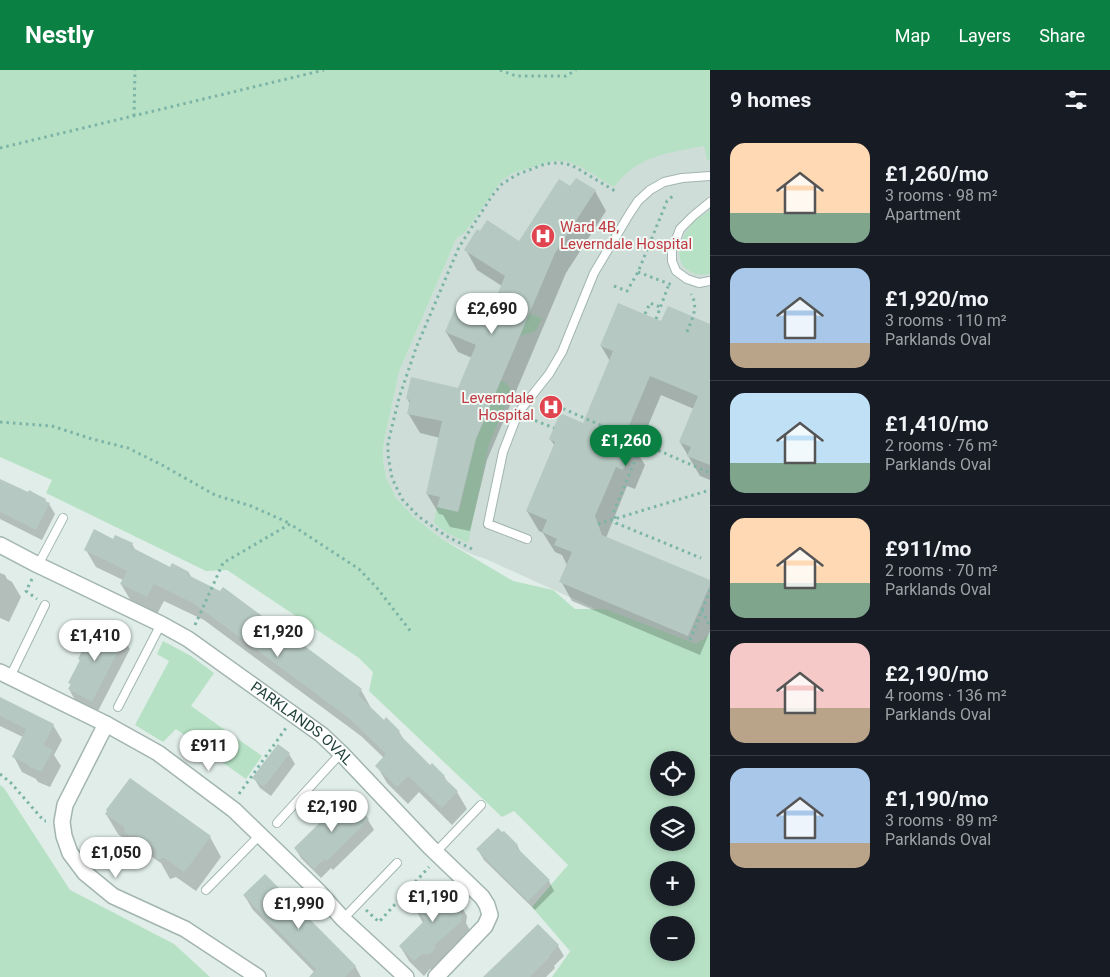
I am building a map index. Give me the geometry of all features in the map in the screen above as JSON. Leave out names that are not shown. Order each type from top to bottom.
[{"type":"street","name":"PARKLANDS OVAL","points":[[0,545],[188,639],[322,735],[341,753],[437,854],[482,897],[487,905],[490,915],[485,926],[436,977]]},
{"type":"street","points":[[5,674],[106,724],[158,753],[230,806],[318,891],[343,919],[406,977]]},
{"type":"street","points":[[106,724],[65,805],[62,822],[64,836],[70,853],[85,873],[113,896],[185,929],[258,977]]},
{"type":"lane","points":[[527,539],[488,524],[502,452],[518,413],[550,374],[562,352],[594,273],[638,201],[650,190],[664,182],[682,178],[710,176]]},
{"type":"lane","points":[[710,202],[680,229],[672,250],[672,261],[676,271],[687,279],[699,283],[710,281]]},
{"type":"lane","points":[[38,565],[63,518]]},
{"type":"lane","points":[[5,674],[45,605]]},
{"type":"lane","points":[[118,707],[161,624]]},
{"type":"lane","points":[[277,823],[341,753]]},
{"type":"lane","points":[[437,854],[481,805]]},
{"type":"lane","points":[[206,890],[260,835]]},
{"type":"lane","points":[[343,919],[398,863]]},
{"type":"path","points":[[134,116],[135,70]]},
{"type":"path","points":[[0,148],[324,70]]},
{"type":"path","points":[[500,70],[516,76],[566,76],[576,70]]},
{"type":"path","points":[[472,549],[446,536],[418,516],[402,499],[392,478],[388,443],[399,398],[416,348],[459,247],[502,184],[516,175],[546,164],[561,163],[571,165],[615,191]]},
{"type":"path","points":[[614,286],[627,291],[638,272],[667,201],[675,194]]},
{"type":"path","points":[[638,272],[676,287]]},
{"type":"path","points":[[656,319],[669,284]]},
{"type":"path","points":[[687,332],[695,310],[695,301],[690,292]]},
{"type":"path","points":[[645,314],[650,303],[660,307]]},
{"type":"path","points":[[557,406],[710,474]]},
{"type":"path","points":[[0,422],[52,426],[128,448],[214,495],[251,506],[290,524],[359,569],[378,588],[412,633]]},
{"type":"path","points":[[642,444],[614,511],[616,523],[701,558]]},
{"type":"path","points":[[598,524],[710,490]]},
{"type":"path","points":[[188,639],[223,563],[290,524]]},
{"type":"path","points":[[38,565],[26,591],[45,605]]},
{"type":"path","points":[[690,640],[710,590]]},
{"type":"path","points":[[702,610],[710,627]]},
{"type":"path","points":[[230,806],[295,716]]},
{"type":"path","points":[[0,774],[44,821],[62,822]]},
{"type":"path","points":[[358,903],[379,922],[437,854]]},
{"type":"shaded area","name":"Leverndale Hospital","points":[[710,121],[710,661],[486,559],[471,554],[442,539],[414,517],[396,498],[386,477],[383,454],[399,372],[485,171]]},
{"type":"green space","points":[[0,70],[710,70],[710,160],[707,160],[704,146],[654,157],[633,168],[614,187],[581,167],[566,161],[553,161],[513,173],[501,181],[465,232],[456,239],[399,372],[383,454],[386,477],[396,498],[414,517],[442,539],[513,581],[553,590],[575,609],[605,609],[696,644],[710,634],[710,977],[552,977],[576,943],[570,951],[532,907],[568,865],[514,811],[502,817],[369,691],[373,672],[359,658],[227,570],[206,571],[46,493],[52,480],[0,457]]},
{"type":"green space","points":[[710,210],[710,273],[705,275],[691,272],[685,268],[680,258],[680,245],[691,225]]},
{"type":"green space","points":[[529,314],[542,318],[536,331],[520,336]]},
{"type":"green space","points":[[501,380],[512,391],[489,444],[468,543],[447,533],[434,523],[437,507],[459,511],[476,439]]},
{"type":"green space","points":[[163,641],[191,656],[214,673],[191,706],[262,756],[246,779],[176,729],[163,742],[135,725],[169,661],[157,654]]},
{"type":"green space","points":[[0,785],[4,788],[70,890],[174,944],[210,977],[0,977]]},
{"type":"building","points":[[576,178],[596,190],[555,253],[476,439],[458,512],[437,507],[440,497],[426,494],[442,421],[407,414],[410,400],[406,399],[411,377],[458,388],[476,345],[445,332],[456,306],[487,319],[505,276],[464,250],[477,229],[480,231],[487,220],[519,241],[559,179],[570,186]]},
{"type":"building","points":[[618,303],[661,321],[668,306],[710,324],[710,465],[687,456],[691,447],[679,442],[698,396],[650,376],[623,440],[634,444],[623,470],[616,467],[595,516],[602,535],[710,580],[710,585],[688,636],[559,582],[572,552],[554,545],[557,539],[542,532],[547,520],[526,511],[555,442],[549,439],[560,413],[583,423],[613,351],[600,346]]},
{"type":"building","points":[[0,479],[28,492],[29,490],[50,503],[36,530],[0,512]]},
{"type":"building","points":[[94,529],[113,539],[115,535],[133,543],[131,547],[170,567],[172,563],[189,572],[188,575],[220,591],[223,587],[274,623],[362,689],[358,695],[384,720],[386,717],[400,731],[398,733],[430,765],[432,763],[458,791],[442,808],[408,776],[397,787],[375,766],[386,754],[350,719],[193,603],[154,584],[147,597],[120,584],[127,571],[84,550]]},
{"type":"building","points":[[96,623],[125,638],[92,702],[68,689],[71,684],[68,683]]},
{"type":"building","points":[[0,697],[54,724],[44,745],[53,750],[41,772],[12,757],[26,729],[0,716]]},
{"type":"building","points":[[278,744],[290,753],[264,787],[252,778]]},
{"type":"building","points":[[130,778],[211,836],[184,872],[164,858],[157,860],[156,849],[136,835],[129,836],[125,833],[124,827],[105,814]]},
{"type":"building","points":[[347,796],[369,819],[327,861],[325,859],[314,869],[294,848]]},
{"type":"building","points":[[498,828],[502,832],[504,831],[518,845],[516,847],[550,880],[528,901],[476,849]]},
{"type":"building","points":[[265,874],[356,966],[345,977],[309,977],[316,969],[243,895]]},
{"type":"building","points":[[435,887],[442,894],[452,892],[459,900],[457,909],[463,916],[460,919],[462,921],[435,945],[435,949],[430,954],[422,954],[414,961],[399,946],[425,920],[413,908]]},
{"type":"building","points":[[538,924],[559,945],[530,977],[483,977]]},
{"type":"place","name":"Ward 4B, Leverndale Hospital","points":[[543,236]]},
{"type":"place","name":"Leverndale Hospital","points":[[551,407]]}]
